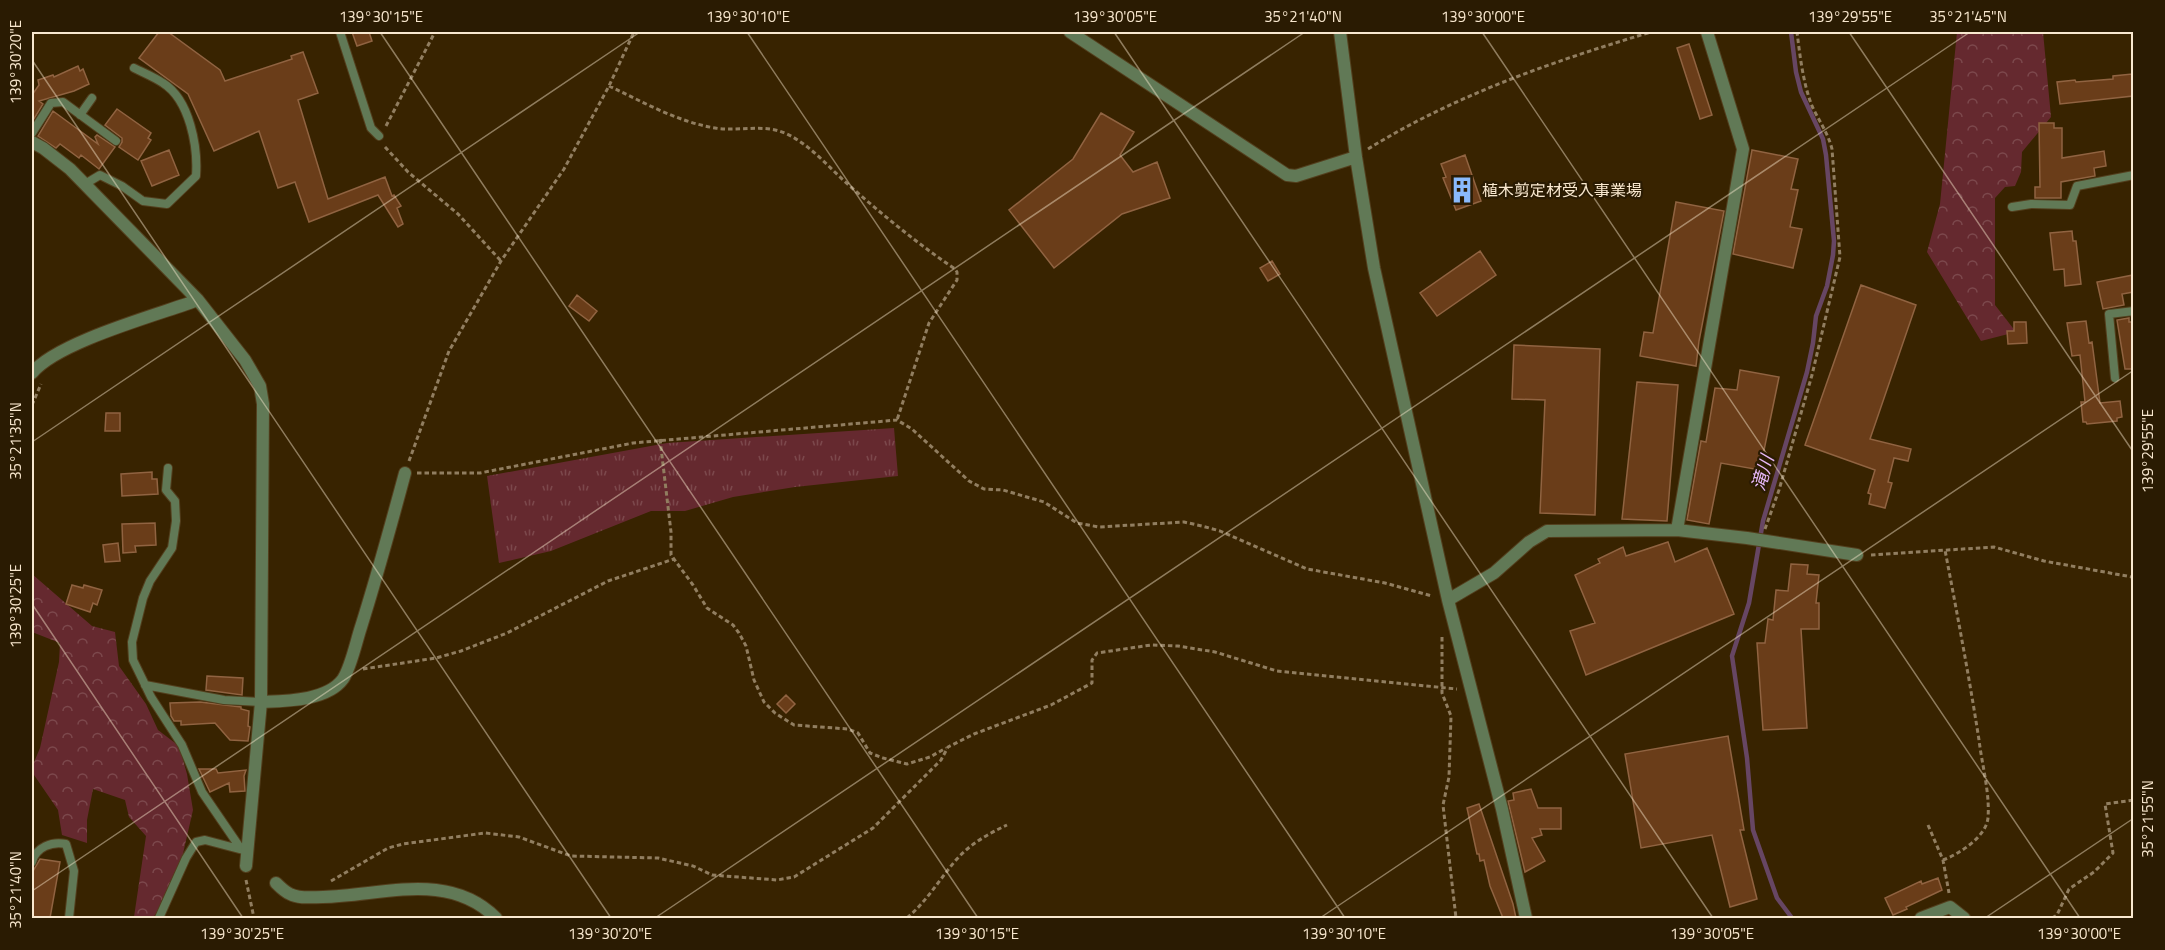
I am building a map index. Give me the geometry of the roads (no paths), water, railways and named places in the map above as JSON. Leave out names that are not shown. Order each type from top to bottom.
[{"type":"street","points":[[1070,32],[1287,175],[1296,176],[1356,157]]},
{"type":"street","points":[[1340,32],[1356,157],[1374,268],[1448,600],[1502,809],[1526,918]]},
{"type":"street","points":[[1677,530],[1743,149],[1707,32]]},
{"type":"street","points":[[32,142],[61,162],[85,184],[198,300],[245,360],[260,386],[263,404],[261,702],[245,856]]},
{"type":"street","points":[[32,373],[80,342],[198,300]]},
{"type":"street","points":[[261,702],[315,696],[343,679],[381,563],[405,473]]},
{"type":"street","points":[[1448,600],[1494,573],[1529,542],[1547,531],[1677,530],[1857,555]]},
{"type":"street","points":[[276,883],[294,896],[311,897],[332,897],[392,890],[426,889],[448,892],[472,900],[496,918]]},
{"type":"street","points":[[1921,918],[1950,907],[1964,918]]},
{"type":"lane","points":[[340,32],[371,128],[379,136]]},
{"type":"lane","points":[[85,184],[100,176],[122,186],[143,201],[167,204],[196,176],[197,159],[192,128],[178,99],[165,84],[134,68]]},
{"type":"lane","points":[[80,115],[92,98]]},
{"type":"lane","points":[[32,133],[51,103],[63,102],[116,141]]},
{"type":"lane","points":[[2012,207],[2031,204],[2070,205],[2077,186],[2133,175]]},
{"type":"lane","points":[[2115,378],[2109,314],[2133,311]]},
{"type":"lane","points":[[168,468],[166,490],[176,501],[175,534],[172,548],[150,581],[143,598],[132,642],[133,660],[145,685],[182,746],[202,792],[245,856]]},
{"type":"lane","points":[[145,685],[224,700],[261,702]]},
{"type":"lane","points":[[159,918],[186,858],[196,842],[205,840],[245,856]]},
{"type":"lane","points":[[32,857],[44,846],[56,842],[66,844],[74,871],[69,918]]},
{"type":"waterway","name":"滝川","points":[[1791,32],[1801,92],[1823,139],[1834,241],[1833,255],[1827,286],[1816,316],[1807,372],[1763,521],[1749,603],[1732,656],[1747,758],[1753,830],[1777,898],[1792,918]]},
{"type":"place","name":"植木剪定材受入事業場","points":[[1462,190]]}]
